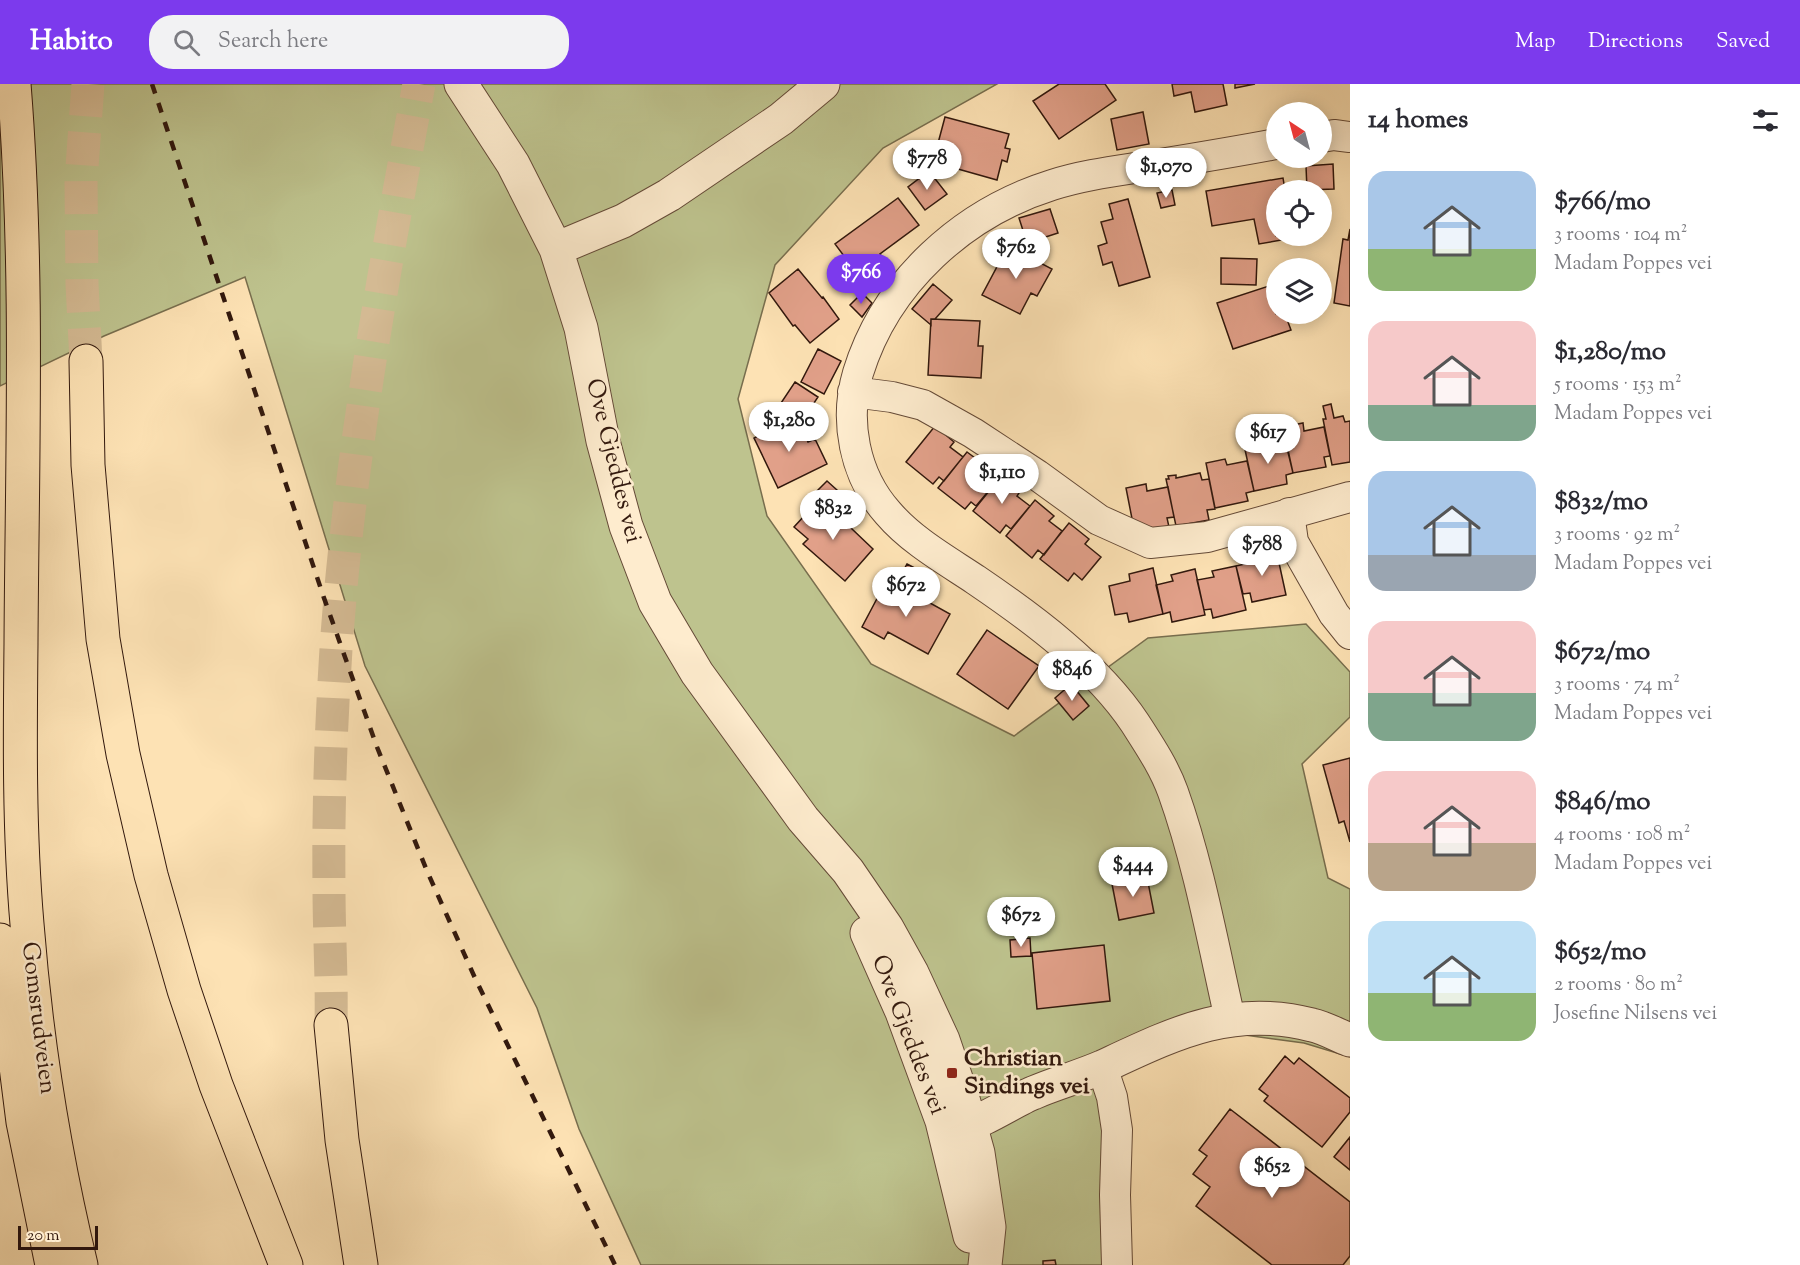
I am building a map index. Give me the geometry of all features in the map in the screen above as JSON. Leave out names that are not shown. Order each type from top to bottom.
[{"type":"main road","name":"Gomsrudveien","points":[[14,84],[22,228],[20,696],[22,841],[27,922],[49,1106],[81,1265]]},
{"type":"main road","points":[[86,360],[88,465],[102,627],[123,754],[151,875],[184,990],[216,1085],[286,1265]]},
{"type":"main road","name":"Gomsrudveien","points":[[0,940],[23,1122],[52,1265]]},
{"type":"main road","points":[[331,1025],[342,1140],[361,1265]]},
{"type":"main road","points":[[257,1194],[273,1265]]},
{"type":"street","name":"Ove Gjeddes vei","points":[[461,84],[513,164],[556,249],[581,328],[603,441],[626,526],[655,602],[697,673],[803,819],[856,910],[902,1012],[978,1153],[989,1227],[985,1265]]},
{"type":"street","points":[[556,249],[623,221],[660,200],[772,125],[823,84]]},
{"type":"street","points":[[1332,135],[1350,136]]},
{"type":"street","points":[[1230,1019],[1199,883],[1173,790],[1158,760],[1133,720],[1101,682],[1074,655],[999,596],[914,538],[886,512],[870,486],[858,458],[851,424],[853,392],[864,354],[879,321],[898,291],[945,243],[983,217],[1019,197],[1054,184],[1091,175],[1266,146]]},
{"type":"street","points":[[853,392],[891,397],[923,405],[973,433],[1037,475],[1099,520],[1150,543],[1207,537],[1350,497]]},
{"type":"street","points":[[1289,513],[1293,542],[1334,614],[1350,634]]},
{"type":"street","points":[[958,1115],[1033,1093],[1192,1028],[1230,1019],[1280,1018],[1313,1025],[1350,1040]]},
{"type":"street","points":[[1102,1066],[1112,1098],[1117,1130],[1116,1265]]},
{"type":"street","name":"Ove Gjeddes vei","points":[[958,1115],[978,1265]]},
{"type":"green space","points":[[0,84],[997,84],[883,148],[775,265],[738,399],[767,516],[871,664],[1014,736],[1148,638],[1306,624],[1350,672],[1350,717],[1302,764],[1328,878],[1350,889],[1350,1057],[1304,1043],[1223,1032],[1104,1072],[1131,1265],[641,1265],[579,1129],[537,1008],[365,666],[245,277],[104,336],[0,386]]},
{"type":"building","points":[[1059,84],[1105,84],[1116,100],[1059,139],[1033,101]]},
{"type":"building","points":[[1172,84],[1223,84],[1227,105],[1195,112],[1191,92],[1174,96]]},
{"type":"building","points":[[1235,84],[1255,84],[1235,88]]},
{"type":"building","points":[[1143,112],[1149,144],[1117,150],[1111,119]]},
{"type":"building","points":[[945,117],[1009,134],[1005,148],[1010,149],[1007,162],[1002,160],[997,180],[933,162]]},
{"type":"building","points":[[1332,164],[1334,189],[1332,189],[1332,180],[1307,180],[1306,168],[1332,168]]},
{"type":"building","points":[[929,171],[947,194],[925,210],[908,187]]},
{"type":"building","points":[[1266,181],[1266,243],[1259,244],[1254,219],[1212,226],[1206,191]]},
{"type":"building","points":[[1172,190],[1175,205],[1161,208],[1157,193]]},
{"type":"building","points":[[898,198],[919,225],[880,254],[889,266],[872,279],[863,267],[856,272],[835,244]]},
{"type":"building","points":[[1128,199],[1150,277],[1119,286],[1112,262],[1103,265],[1098,246],[1107,243],[1101,222],[1113,219],[1109,204]]},
{"type":"building","points":[[1050,209],[1058,233],[1027,243],[1019,218]]},
{"type":"building","points":[[1350,229],[1350,306],[1334,303],[1343,239],[1348,240]]},
{"type":"building","points":[[1008,246],[1052,269],[1037,296],[1031,293],[1020,314],[982,295]]},
{"type":"building","points":[[1221,258],[1257,259],[1256,285],[1221,284]]},
{"type":"building","points":[[798,269],[839,319],[810,343],[795,325],[793,326],[769,293]]},
{"type":"building","points":[[881,280],[882,290],[868,290],[868,281]]},
{"type":"building","points":[[933,284],[952,300],[935,319],[931,319],[931,325],[912,309]]},
{"type":"building","points":[[1266,287],[1266,324],[1289,324],[1291,330],[1233,349],[1217,303]]},
{"type":"building","points":[[862,293],[872,303],[862,317],[850,305]]},
{"type":"building","points":[[931,319],[980,321],[978,346],[983,346],[981,378],[928,375]]},
{"type":"building","points":[[818,349],[841,361],[824,394],[801,382]]},
{"type":"building","points":[[795,382],[818,397],[804,418],[781,403]]},
{"type":"building","points":[[1331,404],[1334,418],[1343,416],[1345,422],[1350,421],[1350,462],[1332,465],[1323,419],[1326,419],[1323,406]]},
{"type":"building","points":[[797,417],[808,442],[815,439],[827,464],[778,488],[754,438]]},
{"type":"building","points":[[1303,423],[1304,431],[1324,427],[1330,456],[1324,457],[1326,467],[1293,473],[1283,427]]},
{"type":"building","points":[[935,426],[954,442],[950,447],[963,457],[944,481],[939,477],[933,484],[906,462]]},
{"type":"building","points":[[1264,441],[1266,448],[1286,444],[1293,473],[1286,475],[1287,484],[1254,491],[1244,445]]},
{"type":"building","points":[[967,452],[987,467],[983,472],[996,482],[976,506],[971,502],[965,509],[938,488]]},
{"type":"building","points":[[1225,459],[1227,465],[1247,461],[1254,491],[1246,493],[1248,501],[1215,508],[1206,463]]},
{"type":"building","points":[[1200,473],[1202,480],[1209,479],[1215,509],[1207,510],[1209,520],[1176,526],[1166,479],[1169,479],[1168,476],[1176,475],[1176,478]]},
{"type":"building","points":[[1002,475],[1021,490],[1017,496],[1030,506],[1011,529],[1006,525],[1000,533],[973,511]]},
{"type":"building","points":[[827,481],[847,499],[836,512],[815,493]]},
{"type":"building","points":[[1146,484],[1147,491],[1168,487],[1174,517],[1167,518],[1169,527],[1135,534],[1126,488]]},
{"type":"building","points":[[1035,500],[1054,516],[1049,521],[1062,531],[1044,555],[1038,550],[1032,558],[1006,536]]},
{"type":"building","points":[[818,501],[830,511],[831,509],[873,549],[845,581],[803,544],[808,539],[794,527]]},
{"type":"building","points":[[1069,523],[1089,539],[1085,544],[1101,557],[1082,580],[1074,573],[1068,581],[1040,559]]},
{"type":"building","points":[[1276,549],[1286,595],[1252,602],[1250,593],[1243,594],[1236,566],[1253,562],[1251,555]]},
{"type":"building","points":[[907,564],[932,577],[921,597],[896,584]]},
{"type":"building","points":[[1236,566],[1246,610],[1213,618],[1211,609],[1204,610],[1197,580],[1214,577],[1212,571]]},
{"type":"building","points":[[1153,568],[1163,614],[1129,622],[1127,613],[1115,615],[1109,586],[1130,581],[1129,574]]},
{"type":"building","points":[[1195,569],[1205,615],[1172,622],[1170,612],[1163,614],[1156,585],[1173,581],[1171,575]]},
{"type":"building","points":[[894,583],[950,614],[928,654],[888,632],[884,639],[862,627],[881,591],[887,595]]},
{"type":"building","points":[[987,630],[1039,666],[1008,709],[957,674]]},
{"type":"building","points":[[1071,684],[1089,706],[1073,720],[1055,698]]},
{"type":"building","points":[[1350,758],[1350,842],[1344,821],[1339,823],[1323,765]]},
{"type":"building","points":[[1147,877],[1154,913],[1119,920],[1112,884]]},
{"type":"building","points":[[1030,938],[1031,956],[1011,957],[1010,940]]},
{"type":"building","points":[[1104,945],[1110,1001],[1037,1009],[1032,953]]},
{"type":"building","points":[[1285,1056],[1294,1064],[1299,1058],[1350,1098],[1350,1112],[1322,1147],[1264,1101],[1268,1096],[1259,1089]]},
{"type":"building","points":[[1230,1109],[1350,1202],[1350,1256],[1343,1265],[1272,1265],[1196,1206],[1210,1187],[1193,1174],[1207,1156],[1199,1150]]},
{"type":"building","points":[[1350,1137],[1350,1170],[1334,1157]]},
{"type":"building","points":[[1055,1260],[1056,1265],[1043,1265],[1043,1261]]},
{"type":"tunnel","points":[[86,361],[82,284],[81,181],[88,84]]},
{"type":"tunnel","points":[[331,1025],[329,798],[334,679],[342,578],[369,365],[419,84]]},
{"type":"railway","points":[[152,84],[324,598],[377,747],[427,871],[475,978],[615,1265]]},
{"type":"place","name":"Christian Sindings vei","points":[[952,1073]]}]
